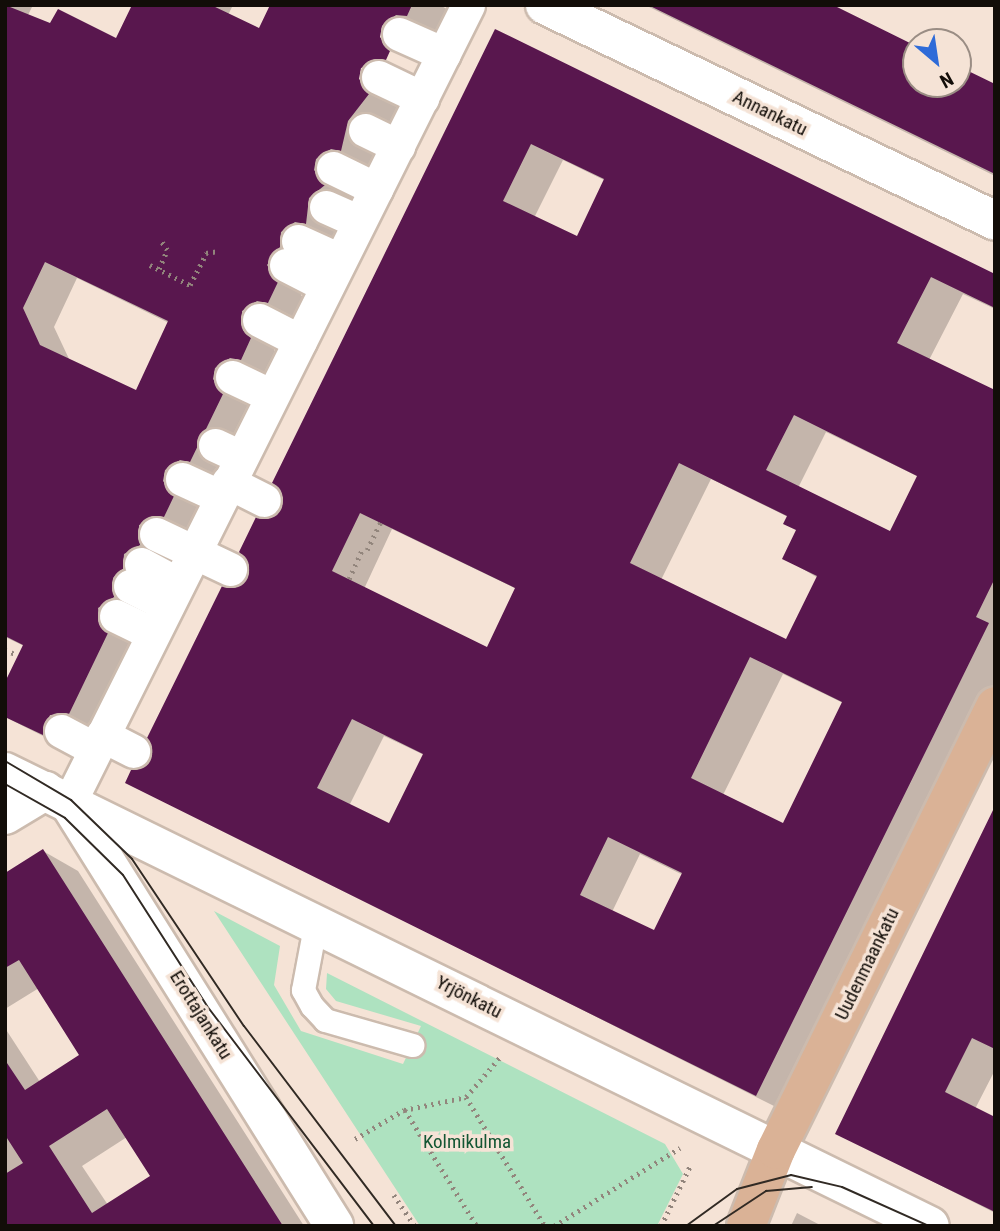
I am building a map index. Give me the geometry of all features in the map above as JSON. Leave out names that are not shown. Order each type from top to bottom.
[{"type":"main road","name":"Uudenmaankatu","points":[[746,1226],[776,1150],[995,706]]},
{"type":"street","points":[[79,770],[114,680],[151,637],[186,568],[226,470],[272,396],[468,5]]},
{"type":"street","name":"Annankatu","points":[[545,5],[995,221]]},
{"type":"street","points":[[398,34],[444,54]]},
{"type":"street","points":[[378,77],[422,98]]},
{"type":"street","points":[[365,130],[398,146]]},
{"type":"street","points":[[342,165],[379,183]]},
{"type":"street","points":[[326,206],[359,222]]},
{"type":"street","points":[[327,287],[289,269],[327,287]]},
{"type":"street","points":[[260,320],[300,341]]},
{"type":"street","points":[[235,379],[272,396]]},
{"type":"street","points":[[182,479],[226,470],[264,500]]},
{"type":"street","points":[[186,568],[148,550],[186,568],[230,569]]},
{"type":"street","points":[[114,620],[151,637]]},
{"type":"street","points":[[61,732],[79,770]]},
{"type":"street","points":[[5,815],[79,770],[134,751]]},
{"type":"street","name":"Yrjönkatu","points":[[5,772],[79,770],[316,921],[930,1226]]},
{"type":"street","name":"Erottajankatu","points":[[79,770],[334,1226]]},
{"type":"lane","points":[[316,921],[303,990],[312,1006],[325,1020],[412,1045]]},
{"type":"path","points":[[159,269],[167,250],[161,241]]},
{"type":"path","points":[[150,265],[190,285],[205,253],[218,251]]},
{"type":"path","points":[[349,579],[381,521]]},
{"type":"path","points":[[5,650],[18,655]]},
{"type":"path","points":[[355,1139],[404,1110],[466,1097],[503,1054]]},
{"type":"path","points":[[466,1097],[545,1226]]},
{"type":"path","points":[[404,1110],[477,1226]]},
{"type":"path","points":[[554,1226],[684,1145]]},
{"type":"path","points":[[661,1226],[690,1166]]},
{"type":"path","points":[[394,1195],[415,1226]]},
{"type":"green space","name":"Kolmikulma","points":[[214,911],[280,946],[274,985],[301,1031],[403,1064],[421,1026],[336,1001],[326,989],[327,973],[665,1144],[683,1174],[657,1226],[420,1226]]},
{"type":"building","points":[[5,5],[50,23],[58,9],[116,38],[132,5],[211,5],[259,28],[270,5],[412,5],[407,16],[396,15],[382,26],[380,37],[390,51],[386,60],[361,68],[359,79],[369,94],[348,121],[341,151],[331,149],[316,159],[314,170],[325,185],[309,198],[306,224],[295,222],[281,232],[280,247],[267,265],[278,282],[268,303],[257,301],[242,311],[243,330],[251,338],[241,360],[230,358],[215,368],[213,379],[223,394],[190,462],[180,460],[165,470],[163,481],[174,496],[164,517],[139,525],[140,545],[124,554],[123,569],[113,578],[114,597],[98,608],[100,626],[108,633],[69,714],[50,715],[43,735],[5,717],[5,682],[23,645],[5,636]],"holes":[[[45,262],[168,321],[136,390],[40,345],[23,308]]]},
{"type":"building","points":[[648,5],[833,5],[902,39],[902,98],[972,98],[972,73],[995,84],[995,174]]},
{"type":"building","points":[[495,29],[995,274],[995,308],[931,277],[897,343],[995,390],[995,578],[976,617],[989,623],[756,1096],[125,783],[131,770],[150,759],[147,738],[222,586],[232,588],[247,578],[249,567],[239,552],[256,517],[281,509],[283,498],[272,483]],"holes":[[[531,144],[604,179],[577,236],[503,201]],[[794,415],[917,476],[890,531],[766,470]],[[679,463],[787,516],[783,524],[796,530],[782,559],[817,576],[786,639],[630,563]],[[360,513],[515,588],[487,647],[332,571]],[[750,657],[842,702],[783,823],[691,778]],[[352,719],[423,754],[389,823],[317,788]],[[608,837],[682,873],[654,930],[580,895]]]},
{"type":"building","points":[[995,806],[995,1049],[972,1038],[945,1092],[995,1117],[995,1212],[835,1134]]},
{"type":"building","points":[[43,849],[283,1226],[5,1226],[5,1174],[23,1163],[5,1135],[5,1060],[25,1090],[79,1055],[19,960],[5,968],[5,873]],"holes":[[[107,1109],[150,1176],[92,1213],[49,1146]]]},
{"type":"tram line","points":[[5,761],[71,800],[132,859],[244,1026],[396,1226]]},
{"type":"tram line","points":[[5,784],[65,818],[123,875],[207,1006],[374,1226]]},
{"type":"tram line","points":[[686,1226],[737,1189],[791,1175],[842,1187],[929,1226]]},
{"type":"tram line","points":[[713,1226],[766,1191],[812,1187]]}]
